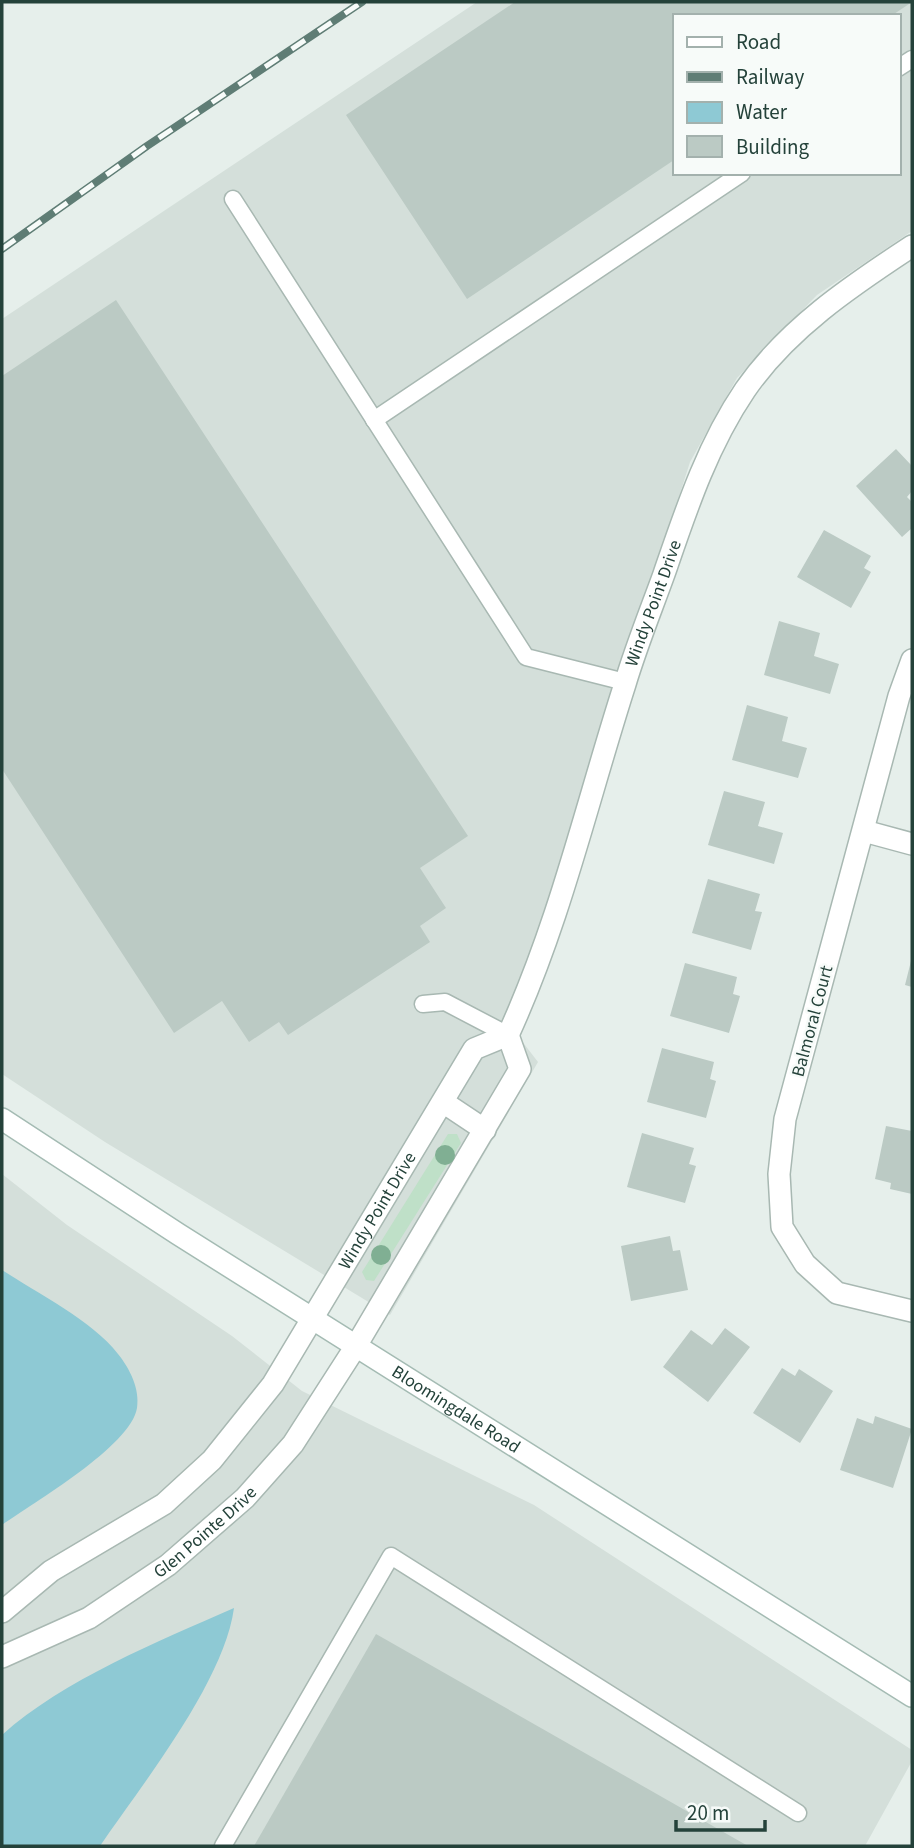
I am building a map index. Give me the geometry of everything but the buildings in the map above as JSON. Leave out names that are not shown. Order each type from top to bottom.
[{"type":"street","name":"Windy Point Drive","points":[[313,1319],[474,1049],[508,1035],[550,936],[625,682],[692,494],[716,438],[746,389],[810,318],[912,246]]},
{"type":"street","name":"Balmoral Court","points":[[912,660],[899,696],[785,1119],[779,1174],[782,1227],[805,1264],[837,1293],[912,1311]]},
{"type":"street","points":[[864,831],[912,844]]},
{"type":"street","points":[[356,1346],[520,1069],[508,1035]]},
{"type":"street","points":[[443,1102],[485,1130]]},
{"type":"street","name":"Bloomingdale Road","points":[[2,1119],[313,1319],[912,1696]]},
{"type":"street","points":[[2,1612],[51,1571],[164,1504],[212,1460],[262,1399],[313,1319]]},
{"type":"street","name":"Glen Pointe Drive","points":[[2,1657],[89,1618],[168,1564],[218,1523],[245,1498],[293,1444],[356,1346]]},
{"type":"lane","points":[[374,420],[739,175]]},
{"type":"lane","points":[[233,199],[526,657],[625,682]]},
{"type":"lane","points":[[423,1004],[444,1002],[508,1035]]},
{"type":"lane","points":[[223,1846],[391,1556],[798,1813]]},
{"type":"shaded area","points":[[477,2],[912,2],[912,231],[817,295],[737,378],[690,462],[511,1027],[538,1062],[390,1315],[105,1142],[2,1074],[2,319]]},
{"type":"shaded area","points":[[2,1174],[67,1225],[232,1336],[302,1391],[534,1505],[912,1750],[912,1761],[865,1846],[2,1846]]},
{"type":"green space","points":[[448,1134],[457,1134],[461,1143],[374,1281],[366,1280],[362,1272]]},
{"type":"water","points":[[2,1270],[64,1308],[107,1342],[130,1373],[138,1401],[131,1423],[100,1456],[2,1525]]},
{"type":"water","points":[[234,1608],[227,1637],[199,1699],[159,1763],[100,1846],[2,1846],[2,1735],[26,1715],[82,1679]]},
{"type":"railway","points":[[2,249],[147,146],[362,2]]}]
